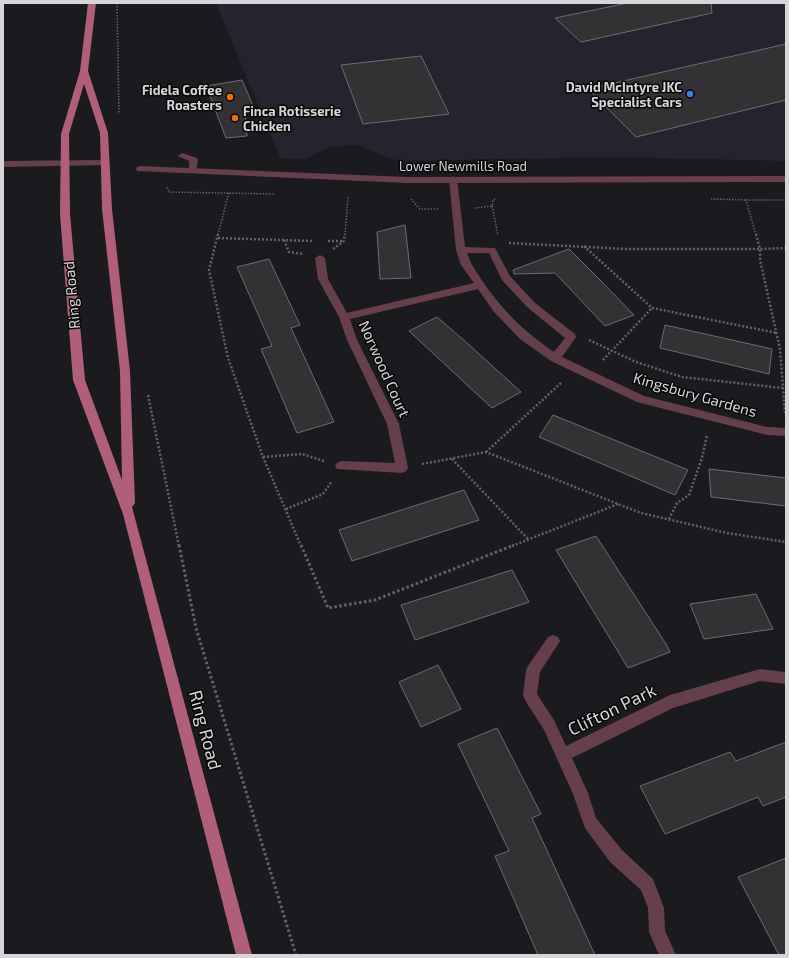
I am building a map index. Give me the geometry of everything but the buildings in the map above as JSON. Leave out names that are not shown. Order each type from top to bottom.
[{"type":"main road","name":"Ring Road","points":[[92,3],[84,71],[65,134],[65,214],[79,380],[129,514],[244,955]]},
{"type":"main road","name":"Ring Road","points":[[84,71],[104,133],[106,209],[125,371],[129,514]]},
{"type":"street","points":[[182,156],[194,160],[193,170]]},
{"type":"street","points":[[3,164],[105,163]]},
{"type":"street","name":"Lower Newmills Road","points":[[140,169],[408,180],[786,179]]},
{"type":"street","name":"Kingsbury Gardens","points":[[453,179],[461,250],[466,265],[498,310],[524,336],[555,358],[641,399],[767,431],[786,432]]},
{"type":"street","points":[[461,250],[496,246],[506,278],[531,305],[571,337],[555,358]]},
{"type":"street","name":"Norwood Court","points":[[320,258],[323,279],[344,317],[352,340],[393,424],[402,468]]},
{"type":"street","name":"Norwood Court","points":[[344,317],[480,285]]},
{"type":"street","points":[[341,466],[402,468]]},
{"type":"street","points":[[553,641],[533,670],[530,695],[549,725],[562,755]]},
{"type":"street","name":"Clifton Park","points":[[668,955],[657,932],[656,908],[647,885],[616,856],[590,823],[580,793],[562,755],[670,702],[760,675],[786,678]]},
{"type":"path","points":[[117,3],[119,114]]},
{"type":"path","points":[[166,183],[169,192],[281,194]]},
{"type":"path","points":[[284,240],[289,252],[320,258],[344,241],[348,195]]},
{"type":"path","points":[[407,198],[412,199],[420,209],[457,209]]},
{"type":"path","points":[[785,415],[780,349],[760,260],[760,249],[746,200],[786,200]]},
{"type":"path","points":[[492,206],[496,246],[583,246],[626,249],[786,248]]},
{"type":"path","points":[[218,238],[314,241]]},
{"type":"path","points":[[322,241],[344,241]]},
{"type":"path","points":[[583,246],[652,308],[777,333]]},
{"type":"path","points":[[589,375],[652,308]]},
{"type":"path","points":[[571,337],[594,341],[636,362],[682,376],[783,388]]},
{"type":"path","points":[[402,468],[486,452],[576,369]]},
{"type":"path","points":[[147,394],[196,628],[296,955]]},
{"type":"path","points":[[669,519],[677,503],[689,495],[702,458],[711,417]]},
{"type":"path","points":[[486,452],[642,513],[727,533],[786,542]]},
{"type":"path","points":[[263,457],[302,454],[341,466],[323,494],[286,509]]},
{"type":"path","points":[[452,459],[528,539]]},
{"type":"shaded area","points":[[216,3],[786,3],[786,161],[615,157],[401,161],[386,157],[357,145],[329,147],[306,159],[280,158]]},
{"type":"place","name":"David McIntyre JKC Specialist Cars","points":[[690,94]]},
{"type":"place","name":"Fidela Coffee Roasters","points":[[230,97]]},
{"type":"place","name":"Finca Rotisserie Chicken","points":[[235,118]]}]
